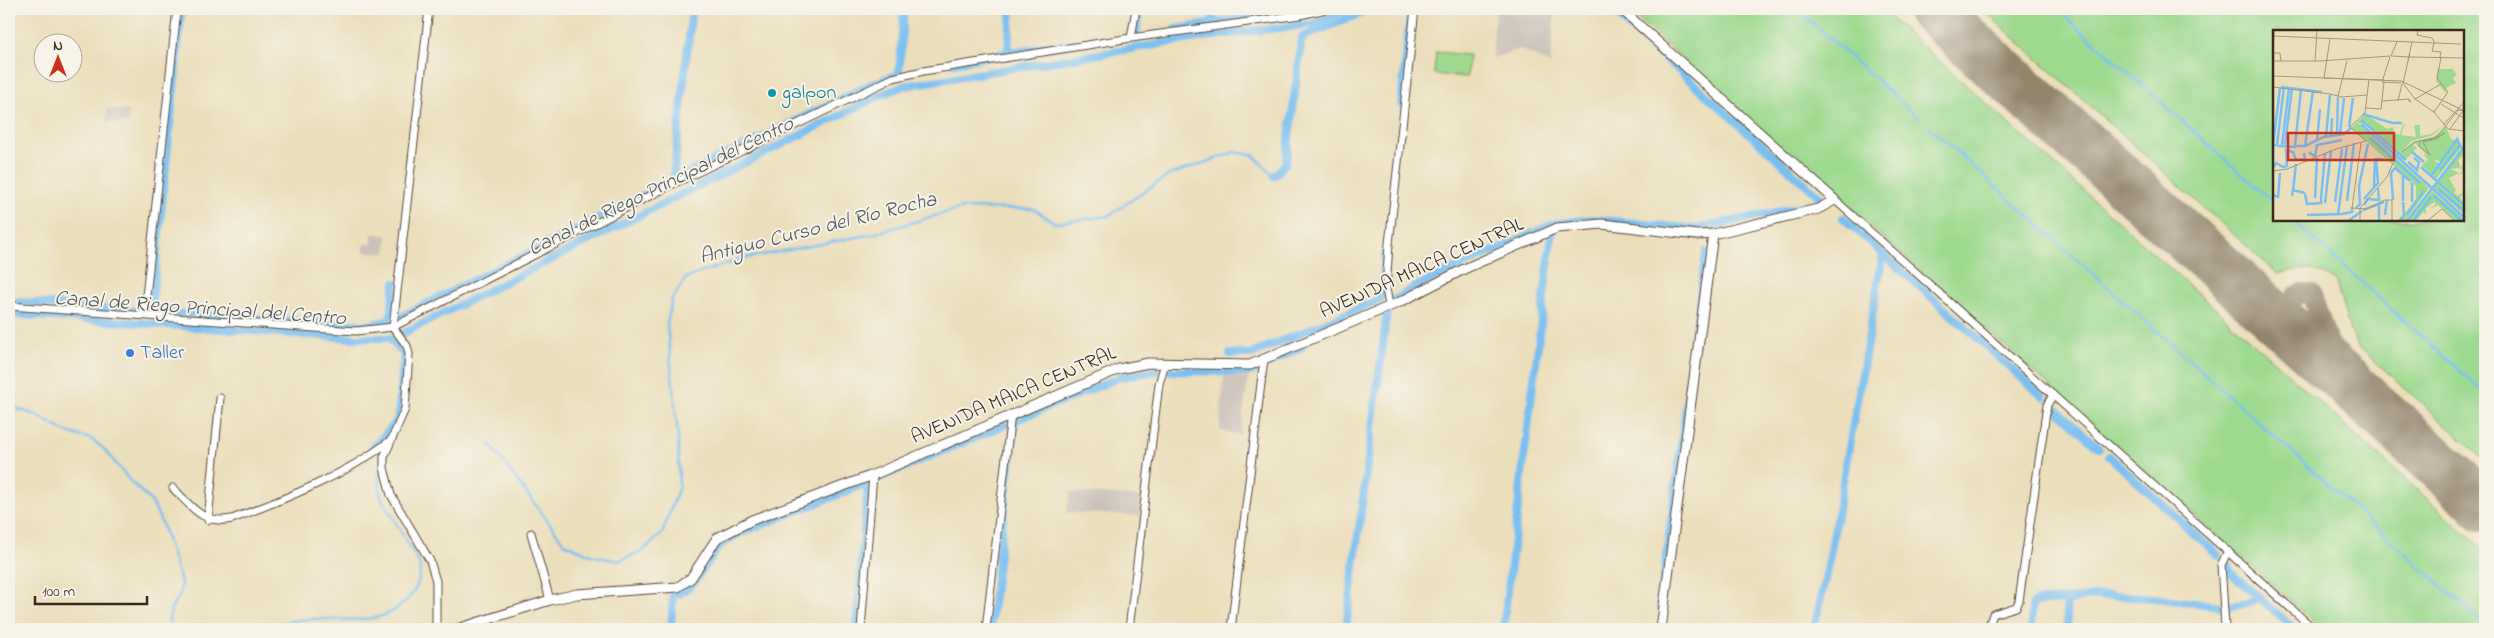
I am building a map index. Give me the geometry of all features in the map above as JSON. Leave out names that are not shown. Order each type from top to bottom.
[{"type":"street","points":[[144,315],[177,9]]},
{"type":"street","points":[[429,9],[393,327],[407,346],[409,354],[405,409],[384,457],[386,480],[400,513],[418,538],[430,561],[436,581],[436,629]]},
{"type":"street","points":[[1132,38],[1136,9]]},
{"type":"street","points":[[9,306],[356,331],[393,327],[673,184],[893,78],[923,71],[1132,38],[1300,15],[1326,9]]},
{"type":"street","points":[[1389,305],[1386,289],[1389,244],[1415,9]]},
{"type":"street","points":[[1621,9],[2314,629]]},
{"type":"street","name":"AVENIDA MAICA CENTRAL","points":[[457,629],[550,600],[596,592],[678,588],[691,578],[717,538],[752,520],[873,475],[1119,369],[1148,363],[1250,365],[1400,302],[1480,262],[1558,228],[1602,224],[1696,235],[1713,234],[1818,209],[1834,200]]},
{"type":"street","points":[[1661,629],[1713,234]]},
{"type":"street","points":[[1231,629],[1264,359]]},
{"type":"street","points":[[1130,629],[1160,384],[1165,363]]},
{"type":"street","points":[[1988,629],[1993,614],[2016,607],[2019,601],[2047,405],[2053,395]]},
{"type":"street","points":[[208,520],[220,398]]},
{"type":"street","points":[[986,629],[1011,414]]},
{"type":"street","points":[[173,488],[208,520],[221,521],[232,519],[289,496],[376,452],[393,439]]},
{"type":"street","points":[[861,629],[873,475]]},
{"type":"street","points":[[531,532],[550,600]]},
{"type":"street","points":[[2225,626],[2221,565],[2228,551]]},
{"type":"shaded area","points":[[1496,9],[1555,9],[1550,64],[1521,49],[1492,58]]},
{"type":"shaded area","points":[[107,109],[129,111],[128,123],[106,122]]},
{"type":"shaded area","points":[[372,234],[387,235],[386,253],[364,252],[364,244],[372,244]]},
{"type":"shaded area","points":[[1224,371],[1249,372],[1240,435],[1220,430]]},
{"type":"shaded area","points":[[1070,492],[1141,497],[1140,516],[1067,512]]},
{"type":"green space","points":[[1627,9],[1881,9],[2485,551],[2485,629],[2322,629]]},
{"type":"green space","points":[[1982,9],[2469,9],[2469,13],[2485,16],[2485,460],[2358,346],[2350,331],[2336,282],[2323,273],[2316,271],[2294,270],[2278,274]]},
{"type":"green space","points":[[1436,52],[1469,55],[1467,77],[1434,74]]},
{"type":"waterway","points":[[182,9],[151,312],[367,325],[391,320]]},
{"type":"waterway","points":[[673,180],[692,9]]},
{"type":"waterway","points":[[670,182],[869,85],[899,74],[904,9]]},
{"type":"waterway","points":[[1008,52],[1011,9]]},
{"type":"waterway","points":[[1136,36],[1140,9]]},
{"type":"waterway","points":[[1212,22],[1214,9]]},
{"type":"waterway","name":"Canal de Riego Principal del Centro","points":[[404,333],[883,94],[904,86],[1203,37],[1314,24],[1348,9]]},
{"type":"waterway","points":[[1274,176],[1286,163],[1302,37],[1360,14],[1366,9]]},
{"type":"waterway","points":[[1401,104],[1411,9]]},
{"type":"waterway","points":[[1394,300],[1419,285],[1553,224],[1592,219],[1696,229],[1818,203],[1820,197],[1610,9]]},
{"type":"waterway","points":[[1797,9],[1919,118]]},
{"type":"waterway","points":[[2057,9],[2273,202]]},
{"type":"waterway","points":[[1175,29],[1274,14]]},
{"type":"waterway","points":[[954,63],[1008,52],[1071,44]]},
{"type":"waterway","points":[[1929,127],[2485,625]]},
{"type":"waterway","name":"Antiguo Curso del Río Rocha","points":[[490,444],[564,543],[591,555],[618,561],[641,552],[662,534],[679,486],[678,436],[667,324],[672,299],[686,278],[741,259],[873,234],[962,208],[1034,209],[1055,223],[1108,216],[1169,175],[1235,152],[1253,155],[1274,176]]},
{"type":"waterway","points":[[402,316],[654,190]]},
{"type":"waterway","points":[[1843,218],[2043,397]]},
{"type":"waterway","points":[[2293,221],[2485,393]]},
{"type":"waterway","points":[[1503,629],[1552,233]]},
{"type":"waterway","points":[[1660,607],[1706,252]]},
{"type":"waterway","points":[[1230,354],[1251,354],[1381,299],[1385,254]]},
{"type":"waterway","points":[[1814,629],[1829,561],[1883,254]]},
{"type":"waterway","points":[[390,321],[395,283]]},
{"type":"waterway","points":[[9,301],[138,311]]},
{"type":"waterway","points":[[1346,629],[1387,312]]},
{"type":"waterway","name":"Canal de Riego Principal del Centro","points":[[9,314],[352,338],[389,338],[404,354],[398,420],[372,449]]},
{"type":"waterway","points":[[1270,363],[1302,347]]},
{"type":"waterway","points":[[1170,371],[1249,372],[1259,369]]},
{"type":"waterway","points":[[1014,421],[1121,377],[1156,371]]},
{"type":"waterway","name":"Antiguo Curso del Río Rocha","points":[[9,406],[36,415],[66,432],[91,439],[103,448],[131,482],[152,502],[162,524],[181,582],[180,594],[171,609],[169,620],[171,629]]},
{"type":"waterway","points":[[2054,407],[2099,448]]},
{"type":"waterway","points":[[990,629],[1015,421]]},
{"type":"waterway","points":[[878,478],[1005,425]]},
{"type":"waterway","points":[[2109,456],[2218,555]]},
{"type":"waterway","name":"Antiguo Curso del Río Rocha","points":[[262,629],[302,619],[350,620],[376,617],[389,613],[401,606],[411,595],[419,580],[419,563],[381,497],[378,474]]},
{"type":"waterway","points":[[679,594],[692,585],[720,545],[736,535],[868,483],[856,629]]},
{"type":"waterway","points":[[2228,565],[2230,572],[2295,629]]},
{"type":"waterway","points":[[671,629],[673,595]]},
{"type":"waterway","points":[[2068,629],[2066,604],[2078,599],[2095,596],[2116,595],[2220,606]]},
{"type":"waterway","points":[[2229,606],[2253,602],[2259,597]]},
{"type":"waterway","points":[[2031,629],[2032,606],[2035,602],[2073,599]]},
{"type":"taxiway","points":[[2296,296],[2301,293],[2311,293],[2339,374]]},
{"type":"runway","points":[[1932,9],[2485,506]]},
{"type":"place","name":"galpon","points":[[772,93]]},
{"type":"place","name":"Taller","points":[[130,353]]}]
